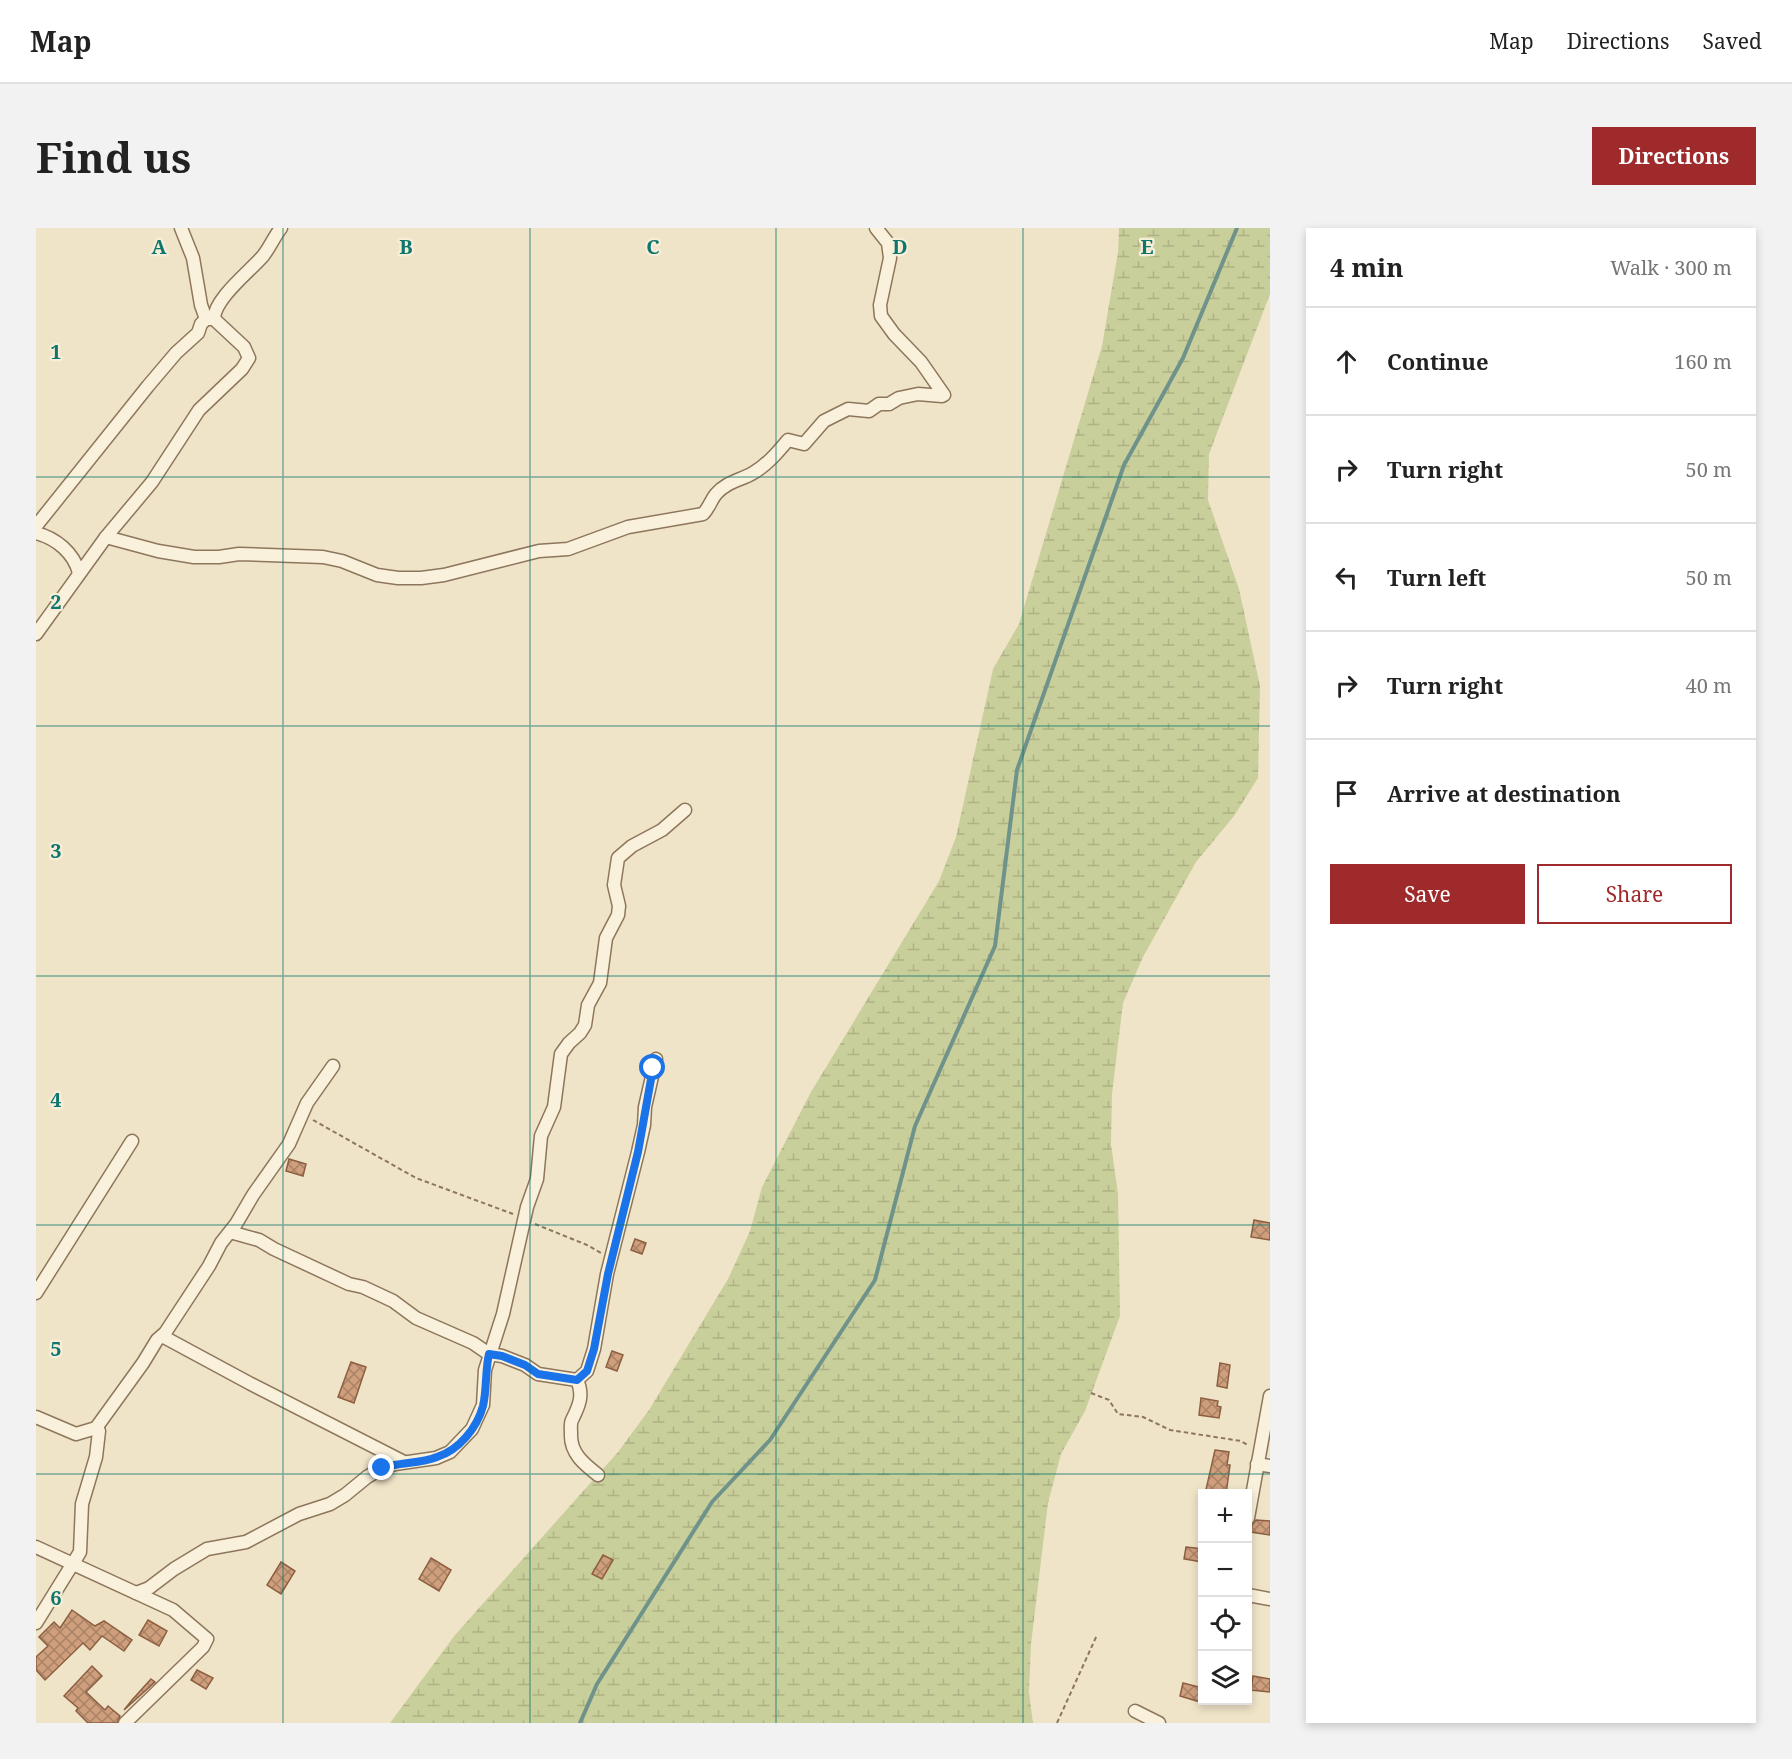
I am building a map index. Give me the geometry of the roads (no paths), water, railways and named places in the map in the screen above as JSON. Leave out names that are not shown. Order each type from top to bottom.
[{"type":"street","points":[[36,634],[106,537],[152,482],[199,410],[242,369],[249,358],[244,347],[210,319],[201,305],[193,258],[181,228]]},
{"type":"street","points":[[36,526],[148,386],[176,353],[198,333],[201,324],[210,319],[240,278],[264,255],[273,237],[281,228]]},
{"type":"street","points":[[106,537],[158,551],[194,557],[239,554],[323,557],[342,561],[377,575],[421,578],[444,575],[539,551],[568,549],[628,527],[703,514],[710,507],[716,494],[727,485],[751,475],[788,440],[806,443],[822,423],[834,415],[848,409],[869,411],[879,404],[889,404],[899,398],[918,394],[944,395],[921,362],[894,334],[881,316],[880,305],[890,258],[888,243],[876,228]]},
{"type":"street","points":[[36,533],[50,537],[70,555],[76,562],[79,573]]},
{"type":"street","points":[[136,1593],[149,1588],[174,1569],[207,1550],[246,1542],[299,1514],[330,1504],[382,1468],[404,1462],[436,1458],[450,1452],[472,1429],[483,1405],[485,1370],[503,1314],[524,1218],[537,1179],[541,1136],[555,1100],[561,1054],[580,1034],[585,1025],[588,1005],[600,983],[606,938],[618,915],[619,906],[614,885],[618,858],[632,846],[662,830],[685,810]]},
{"type":"street","points":[[577,1380],[587,1371],[594,1349],[612,1260],[644,1125],[645,1107],[656,1059]]},
{"type":"street","points":[[36,1417],[76,1434],[96,1428],[162,1336],[253,1194],[289,1144],[302,1114],[333,1066]]},
{"type":"street","points":[[36,1293],[132,1141]]},
{"type":"street","points":[[230,1232],[259,1240],[349,1284],[363,1287],[393,1301],[416,1318],[473,1343],[489,1354],[502,1356],[525,1365],[538,1374],[577,1380]]},
{"type":"street","points":[[162,1336],[404,1462]]},
{"type":"street","points":[[577,1380],[582,1391],[578,1412],[571,1423],[570,1444],[580,1461],[598,1475]]},
{"type":"street","points":[[1252,1494],[1270,1396]]},
{"type":"street","points":[[36,1623],[80,1552],[82,1504],[96,1457],[99,1431],[96,1428]]},
{"type":"street","points":[[1258,1458],[1270,1466]]},
{"type":"street","points":[[36,1547],[173,1610],[207,1639],[203,1647],[125,1723]]},
{"type":"street","points":[[1252,1596],[1270,1599]]},
{"type":"street","points":[[1135,1711],[1159,1723]]},
{"type":"waterway","points":[[580,1723],[597,1684],[712,1502],[770,1440],[875,1280],[915,1126],[995,946],[1017,770],[1124,465],[1183,358],[1237,228]]}]
